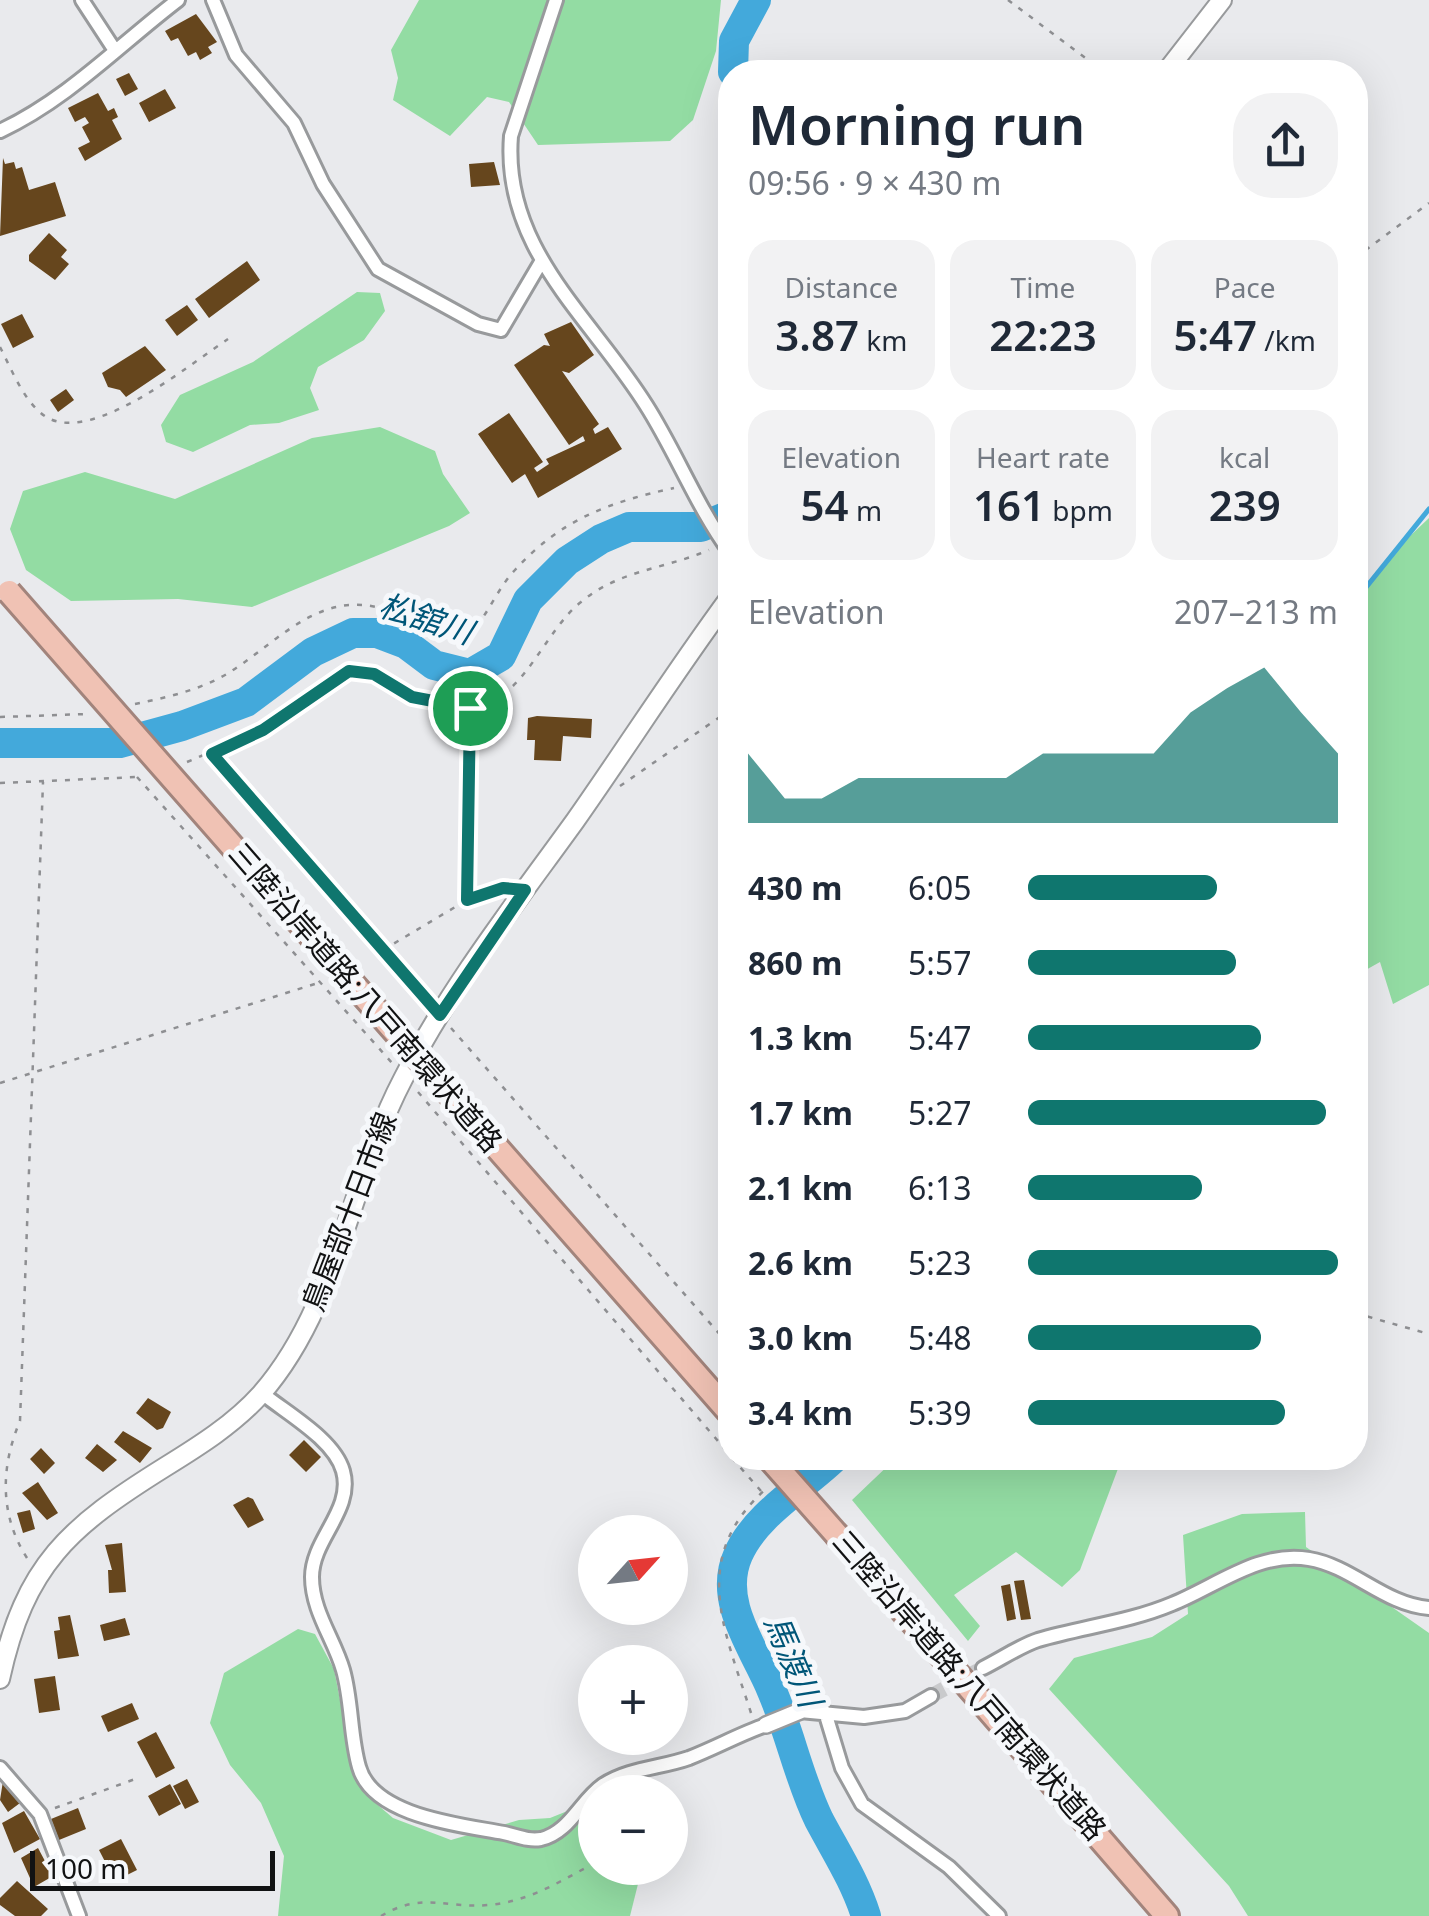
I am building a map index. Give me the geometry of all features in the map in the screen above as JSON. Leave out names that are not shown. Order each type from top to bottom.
[{"type":"highway","name":"三陸沿岸道路;八戸南環状道路","points":[[5,587],[718,1399]]},
{"type":"highway","name":"三陸沿岸道路;八戸南環状道路","points":[[780,1470],[1167,1916]]},
{"type":"main road","points":[[1175,60],[1222,0]]},
{"type":"main road","name":"鳥屋部十日市線","points":[[0,1679],[12,1630],[55,1550],[93,1514],[220,1431],[262,1393],[305,1330],[385,1114],[404,1076],[440,1015],[718,614]]},
{"type":"street","points":[[82,0],[114,49]]},
{"type":"street","points":[[0,131],[62,98],[114,49],[178,0]]},
{"type":"street","points":[[213,0],[236,55],[294,123],[323,184],[378,269],[478,324],[501,330],[541,262]]},
{"type":"street","points":[[556,0],[520,102],[510,158],[526,232],[541,262],[644,401],[718,532]]},
{"type":"street","points":[[262,1393],[332,1450],[344,1474],[343,1500],[316,1555],[312,1576],[316,1605],[341,1665],[351,1703],[359,1770],[375,1792],[401,1808],[473,1830],[529,1840],[547,1838],[566,1825],[601,1786],[628,1772],[687,1758],[800,1712],[864,1717],[905,1711],[931,1696]]},
{"type":"street","points":[[983,1668],[1037,1640],[1078,1634],[1172,1604],[1241,1570],[1282,1559],[1310,1558],[1410,1607],[1429,1608]]},
{"type":"street","points":[[825,1712],[842,1768],[862,1804],[949,1867],[999,1916]]},
{"type":"street","points":[[0,1768],[40,1814],[78,1916]]},
{"type":"path","points":[[1008,0],[1088,60]]},
{"type":"path","points":[[1368,248],[1429,202]]},
{"type":"path","points":[[0,347],[37,410],[65,423],[131,406],[228,339]]},
{"type":"path","points":[[126,706],[205,685],[291,628],[323,611],[349,605],[376,607],[460,638],[470,634],[515,570],[568,525],[613,501],[694,488]]},
{"type":"path","points":[[718,547],[616,578],[560,620],[512,688],[470,708],[412,697],[374,674],[349,671],[263,730],[212,754],[718,1332]]},
{"type":"path","points":[[467,900],[470,708]]},
{"type":"path","points":[[0,717],[90,714]]},
{"type":"path","points":[[616,789],[718,718]]},
{"type":"path","points":[[0,782],[137,777],[404,1076],[718,1441]]},
{"type":"path","points":[[42,1569],[25,1556],[12,1536],[0,1488],[2,1466],[20,1421],[43,780]]},
{"type":"path","points":[[382,950],[467,900],[503,888],[525,890]]},
{"type":"path","points":[[0,1083],[320,982]]},
{"type":"path","points":[[1368,1317],[1429,1334]]},
{"type":"path","points":[[743,1470],[762,1492]]},
{"type":"path","points":[[761,1727],[720,1615],[716,1587],[719,1563],[730,1537],[762,1492],[775,1481]]},
{"type":"path","points":[[40,1814],[138,1778]]},
{"type":"path","points":[[381,1916],[400,1906],[444,1900],[483,1906],[529,1898],[578,1872]]},
{"type":"green space","points":[[419,0],[721,0],[716,51],[693,120],[670,141],[538,145],[509,102],[487,97],[450,136],[393,100],[398,78],[391,50]]},
{"type":"green space","points":[[357,292],[380,293],[385,311],[364,340],[318,367],[310,388],[319,410],[279,423],[250,425],[193,452],[166,442],[161,425],[180,395],[253,362]]},
{"type":"green space","points":[[380,427],[435,451],[443,474],[470,513],[449,526],[252,607],[178,599],[71,601],[26,570],[10,529],[23,491],[85,472],[175,499],[312,438]]},
{"type":"green space","points":[[1429,518],[1429,985],[1393,1004],[1380,962],[1368,969],[1368,587],[1388,557]]},
{"type":"green space","points":[[883,1470],[1118,1470],[1080,1570],[1062,1587],[1016,1552],[954,1595],[980,1626],[968,1641],[852,1500]]},
{"type":"green space","points":[[1305,1512],[1306,1547],[1429,1633],[1429,1916],[1248,1916],[1229,1886],[1049,1689],[1074,1658],[1152,1637],[1188,1614],[1183,1535],[1242,1514]]},
{"type":"green space","points":[[298,1629],[315,1634],[334,1669],[348,1741],[365,1794],[393,1818],[451,1840],[519,1820],[550,1818],[578,1807],[578,1885],[638,1885],[630,1916],[278,1916],[284,1856],[261,1803],[230,1765],[210,1723],[224,1673]]},
{"type":"building","points":[[196,14],[217,42],[208,47],[212,53],[200,60],[196,52],[188,56],[178,38],[171,41],[165,31]]},
{"type":"building","points":[[129,73],[138,89],[125,96],[116,79]]},
{"type":"building","points":[[165,89],[176,108],[149,122],[139,103]]},
{"type":"building","points":[[98,93],[108,111],[114,108],[118,117],[112,120],[122,139],[85,161],[78,148],[90,142],[82,127],[89,123],[85,117],[75,122],[68,108]]},
{"type":"building","points":[[3,158],[5,164],[14,162],[16,169],[22,167],[29,190],[55,182],[66,216],[0,236]]},
{"type":"building","points":[[494,162],[500,185],[471,187],[469,164]]},
{"type":"building","points":[[49,233],[67,250],[61,257],[69,264],[55,280],[29,261],[29,255]]},
{"type":"building","points":[[247,261],[260,280],[209,318],[195,299]]},
{"type":"building","points":[[187,305],[198,320],[177,336],[165,320]]},
{"type":"building","points":[[22,314],[34,337],[13,348],[1,324]]},
{"type":"building","points":[[571,322],[594,355],[569,373],[562,371],[599,424],[593,429],[595,434],[608,427],[622,449],[538,498],[525,474],[512,483],[478,434],[509,413],[543,462],[534,468],[537,472],[549,464],[546,459],[585,441],[583,436],[569,445],[514,365],[544,345],[550,346],[544,334]]},
{"type":"building","points":[[145,346],[166,370],[126,397],[120,390],[108,387],[102,373]]},
{"type":"building","points":[[66,389],[74,400],[58,412],[50,400]]},
{"type":"building","points":[[528,718],[592,719],[591,738],[563,736],[561,761],[534,760],[535,740],[527,740]]},
{"type":"building","points":[[148,1398],[171,1412],[163,1428],[157,1430],[136,1413]]},
{"type":"building","points":[[123,1431],[152,1448],[140,1463],[114,1442]]},
{"type":"building","points":[[304,1440],[321,1457],[306,1472],[289,1455]]},
{"type":"building","points":[[97,1444],[117,1460],[103,1472],[85,1458]]},
{"type":"building","points":[[41,1448],[55,1463],[44,1474],[30,1459]]},
{"type":"building","points":[[38,1482],[58,1513],[47,1520],[22,1493]]},
{"type":"building","points":[[248,1497],[264,1520],[248,1528],[233,1505]]},
{"type":"building","points":[[30,1510],[35,1529],[23,1533],[17,1513]]},
{"type":"building","points":[[122,1543],[126,1592],[109,1593],[108,1570],[112,1570],[105,1545]]},
{"type":"building","points":[[1024,1580],[1031,1619],[1021,1620],[1014,1581]]},
{"type":"building","points":[[1010,1584],[1016,1619],[1007,1621],[1001,1586]]},
{"type":"building","points":[[70,1615],[79,1656],[58,1659],[54,1631],[60,1630],[58,1617]]},
{"type":"building","points":[[125,1618],[130,1635],[104,1641],[100,1625]]},
{"type":"building","points":[[55,1676],[60,1710],[39,1713],[34,1679]]},
{"type":"building","points":[[132,1703],[139,1719],[108,1732],[101,1716]]},
{"type":"building","points":[[156,1732],[175,1768],[156,1778],[137,1742]]},
{"type":"building","points":[[187,1779],[199,1802],[185,1809],[173,1786]]},
{"type":"building","points":[[3,1781],[20,1803],[8,1812],[0,1800]]},
{"type":"building","points":[[170,1784],[181,1804],[159,1816],[148,1796]]},
{"type":"building","points":[[78,1808],[86,1829],[59,1840],[51,1819]]},
{"type":"building","points":[[24,1811],[40,1839],[14,1853],[2,1823]]},
{"type":"building","points":[[121,1839],[137,1870],[115,1881],[99,1850]]},
{"type":"building","points":[[38,1848],[53,1876],[34,1887],[21,1858]]},
{"type":"building","points":[[17,1881],[48,1909],[41,1916],[15,1916],[0,1905],[0,1898]]},
{"type":"waterway","name":"松舘川","points":[[733,60],[734,41],[756,0]]},
{"type":"waterway","points":[[1368,585],[1429,509]]},
{"type":"waterway","name":"松舘川","points":[[0,743],[120,743],[182,726],[246,702],[313,652],[353,633],[377,633],[406,644],[434,665],[470,674],[501,656],[528,600],[567,561],[601,539],[629,527],[701,527],[718,520]]},
{"type":"waterway","name":"馬渡川","points":[[820,1470],[756,1527],[738,1555],[732,1590],[741,1625],[778,1707],[812,1804],[866,1916]]},
{"type":"tunnel","points":[[931,1696],[983,1668]]},
{"type":"route","points":[[349,671],[374,674],[412,697],[470,708],[467,900],[503,888],[525,890],[440,1015],[212,754],[263,730],[321,686],[349,671]]}]
